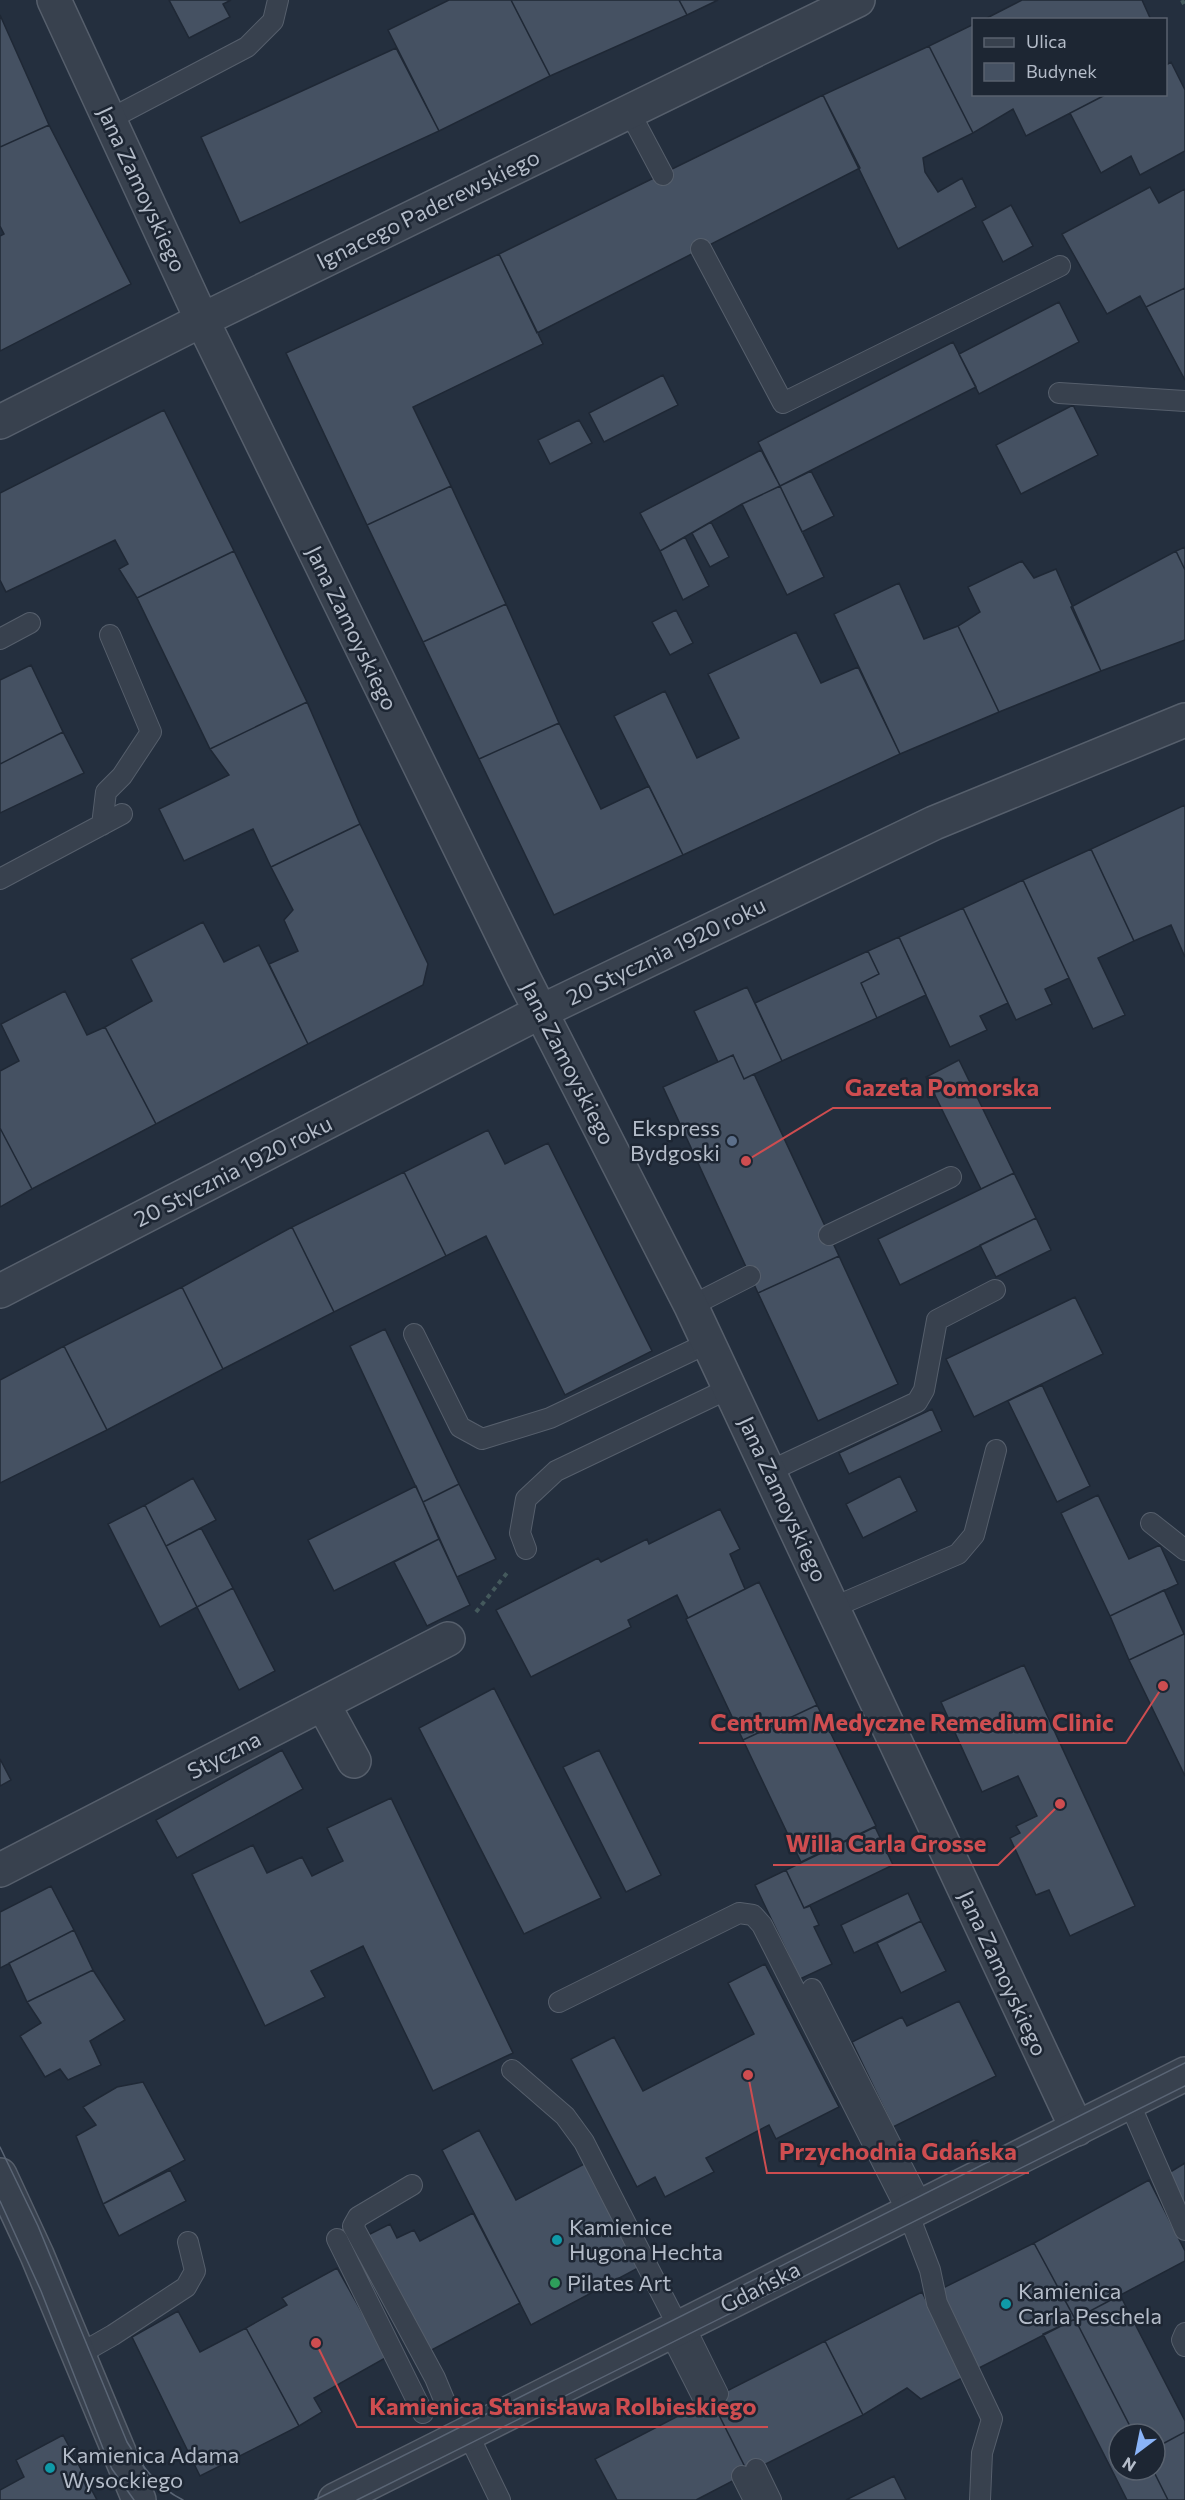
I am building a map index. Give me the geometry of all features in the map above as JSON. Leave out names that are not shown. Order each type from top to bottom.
[{"type":"street","name":"Jana Zamoyskiego","points":[[54,0],[202,320],[540,1012],[691,1306],[1077,2129]]},
{"type":"street","name":"Ignacego Paderewskiego","points":[[0,422],[202,320],[858,0]]},
{"type":"street","name":"20 Stycznia 1920 roku","points":[[0,1291],[540,1012],[934,823],[1185,720]]},
{"type":"street","name":"Styczna","points":[[0,1870],[448,1639]]},
{"type":"street","points":[[323,1704],[354,1761]]},
{"type":"street","name":"Gdańska","points":[[336,2500],[1185,2074]]},
{"type":"street","points":[[0,2175],[37,2255],[139,2500]]},
{"type":"lane","points":[[110,118],[247,47],[273,21],[278,0]]},
{"type":"lane","points":[[629,111],[663,175]]},
{"type":"lane","points":[[701,249],[783,403],[1060,266]]},
{"type":"lane","points":[[1059,393],[1185,401]]},
{"type":"lane","points":[[0,639],[30,623]]},
{"type":"lane","points":[[102,825],[106,792],[122,776],[151,732],[110,635]]},
{"type":"lane","points":[[0,879],[122,814]]},
{"type":"lane","points":[[829,1235],[951,1176]]},
{"type":"lane","points":[[691,1306],[750,1276]]},
{"type":"lane","points":[[770,1472],[917,1402],[924,1390],[937,1320],[995,1290]]},
{"type":"lane","points":[[414,1334],[460,1426],[482,1439],[550,1418],[708,1343]]},
{"type":"lane","points":[[526,1549],[520,1533],[526,1499],[556,1471],[730,1388]]},
{"type":"lane","points":[[834,1607],[958,1554],[974,1535],[996,1450]]},
{"type":"lane","points":[[1151,1523],[1185,1550]]},
{"type":"lane","points":[[559,2002],[739,1913],[753,1915],[762,1925],[915,2210]]},
{"type":"lane","points":[[812,1989],[915,2210],[937,2303],[992,2419],[982,2453],[980,2500]]},
{"type":"lane","points":[[512,2070],[565,2116],[584,2142],[712,2398]]},
{"type":"lane","points":[[1129,2102],[1185,2230]]},
{"type":"lane","points":[[412,2185],[358,2217],[353,2226],[435,2378],[445,2402]]},
{"type":"lane","points":[[337,2239],[423,2413]]},
{"type":"lane","points":[[78,2355],[186,2287],[195,2271],[188,2242]]},
{"type":"lane","points":[[1185,2333],[1182,2340],[1185,2346]]},
{"type":"lane","points":[[468,2434],[500,2500]]},
{"type":"lane","points":[[754,2500],[749,2473],[771,2500]]},
{"type":"path","points":[[1182,0],[1185,6]]},
{"type":"path","points":[[448,1639],[474,1614],[526,1549]]},
{"type":"building","points":[[169,0],[231,0],[223,4],[230,17],[189,38]]},
{"type":"building","points":[[449,0],[511,0],[550,76],[439,131],[388,30]]},
{"type":"building","points":[[511,0],[679,0],[687,15],[550,76]]},
{"type":"building","points":[[679,0],[718,0],[687,15]]},
{"type":"building","points":[[1022,0],[1142,0],[1150,18],[987,18]]},
{"type":"building","points":[[0,15],[49,125],[0,147]]},
{"type":"building","points":[[972,25],[972,96],[1103,96],[1026,136],[1013,109],[973,133],[929,46]]},
{"type":"building","points":[[929,46],[973,133],[923,158],[925,172],[938,192],[962,178],[976,207],[898,249],[823,95]]},
{"type":"building","points":[[396,48],[439,131],[240,223],[201,137]]},
{"type":"building","points":[[1171,62],[1185,90],[1185,151],[1140,175],[1131,156],[1101,173],[1070,113],[1103,96],[1167,96],[1167,64]]},
{"type":"building","points":[[823,95],[860,168],[537,333],[499,254]]},
{"type":"building","points":[[49,125],[131,284],[0,351],[0,236],[4,234],[0,226],[0,147]]},
{"type":"building","points":[[1150,187],[1159,203],[1185,189],[1185,288],[1146,307],[1140,296],[1107,314],[1062,234]]},
{"type":"building","points":[[1011,205],[1033,246],[1003,262],[982,221]]},
{"type":"building","points":[[499,254],[543,344],[413,407],[451,486],[367,525],[286,353]]},
{"type":"building","points":[[1185,288],[1185,380],[1146,307]]},
{"type":"building","points":[[1059,302],[1079,342],[979,394],[959,354]]},
{"type":"building","points":[[953,342],[976,387],[780,486],[758,442]]},
{"type":"building","points":[[663,375],[678,405],[604,442],[589,413]]},
{"type":"building","points":[[1073,405],[1098,455],[1021,494],[996,445]]},
{"type":"building","points":[[164,410],[234,551],[137,598],[119,569],[128,564],[115,540],[6,592],[0,580],[0,493]]},
{"type":"building","points":[[579,420],[592,443],[550,464],[538,440]]},
{"type":"building","points":[[761,450],[780,486],[742,504],[660,551],[640,513]]},
{"type":"building","points":[[811,471],[834,516],[802,532],[780,486]]},
{"type":"building","points":[[451,486],[506,604],[423,642],[367,525]]},
{"type":"building","points":[[780,486],[824,577],[787,595],[742,504]]},
{"type":"building","points":[[711,522],[729,557],[710,567],[692,533]]},
{"type":"building","points":[[685,537],[709,586],[683,600],[660,551]]},
{"type":"building","points":[[1185,547],[1185,570],[1176,551]]},
{"type":"building","points":[[234,551],[307,702],[210,749],[137,598]]},
{"type":"building","points":[[1176,551],[1185,570],[1185,640],[1101,671],[1071,607]]},
{"type":"building","points":[[1022,561],[1034,578],[1056,569],[1101,671],[999,712],[958,626],[980,612],[968,587]]},
{"type":"building","points":[[899,583],[924,639],[958,626],[999,712],[900,754],[834,614]]},
{"type":"building","points":[[506,604],[559,723],[479,759],[423,642]]},
{"type":"building","points":[[676,610],[693,643],[670,655],[652,622]]},
{"type":"building","points":[[796,632],[821,683],[858,667],[900,754],[683,855],[614,716],[665,691],[697,758],[739,738],[708,674]]},
{"type":"building","points":[[31,665],[63,732],[0,764],[0,680]]},
{"type":"building","points":[[307,702],[360,824],[271,867],[253,829],[184,861],[159,809],[229,775],[210,749]]},
{"type":"building","points":[[559,723],[601,809],[649,786],[683,855],[554,915],[479,759]]},
{"type":"building","points":[[63,732],[84,773],[0,813],[0,764]]},
{"type":"building","points":[[1185,805],[1185,957],[1171,925],[1134,941],[1091,849]]},
{"type":"building","points":[[360,824],[428,964],[423,985],[308,1044],[269,964],[298,951],[284,920],[293,910],[271,867]]},
{"type":"building","points":[[1091,849],[1134,941],[1098,958],[1125,1015],[1093,1029],[1023,880]]},
{"type":"building","points":[[1023,880],[1069,978],[1045,989],[1052,1004],[1016,1020],[963,908]]},
{"type":"building","points":[[963,908],[1008,1003],[980,1016],[987,1030],[950,1047],[899,937]]},
{"type":"building","points":[[203,922],[224,962],[259,945],[308,1044],[156,1124],[105,1027],[152,1001],[131,959]]},
{"type":"building","points":[[899,937],[926,995],[877,1018],[861,983],[879,974],[868,951]]},
{"type":"building","points":[[868,951],[879,974],[861,983],[877,1018],[782,1061],[755,1003]]},
{"type":"building","points":[[747,987],[782,1061],[744,1079],[733,1055],[718,1062],[694,1011]]},
{"type":"building","points":[[65,991],[87,1035],[105,1027],[156,1124],[32,1189],[0,1128],[0,1071],[19,1061],[1,1024]]},
{"type":"building","points":[[733,1055],[744,1079],[754,1074],[839,1256],[758,1293],[663,1087]]},
{"type":"building","points":[[959,1060],[1014,1173],[981,1189],[926,1077]]},
{"type":"building","points":[[0,1128],[32,1189],[0,1207]]},
{"type":"building","points":[[488,1130],[505,1164],[548,1143],[652,1351],[565,1395],[486,1236],[446,1256],[404,1172]]},
{"type":"building","points":[[404,1172],[446,1256],[334,1312],[292,1227]]},
{"type":"building","points":[[1014,1173],[1036,1218],[900,1285],[878,1239]]},
{"type":"building","points":[[1036,1218],[1051,1250],[996,1277],[980,1245]]},
{"type":"building","points":[[292,1227],[334,1312],[223,1369],[182,1287]]},
{"type":"building","points":[[839,1256],[898,1384],[818,1421],[758,1293]]},
{"type":"building","points":[[182,1287],[223,1369],[107,1430],[64,1346]]},
{"type":"building","points":[[1075,1297],[1103,1354],[974,1417],[946,1359]]},
{"type":"building","points":[[385,1329],[459,1484],[423,1502],[350,1346]]},
{"type":"building","points":[[64,1346],[107,1430],[0,1483],[0,1380]]},
{"type":"building","points":[[1042,1385],[1090,1486],[1057,1502],[1008,1401]]},
{"type":"building","points":[[932,1409],[942,1431],[849,1474],[839,1453]]},
{"type":"building","points":[[900,1476],[917,1511],[863,1538],[846,1504]]},
{"type":"building","points":[[193,1478],[216,1520],[166,1546],[145,1505]]},
{"type":"building","points":[[459,1484],[496,1559],[457,1577],[423,1502]]},
{"type":"building","points":[[416,1486],[439,1539],[334,1591],[308,1540]]},
{"type":"building","points":[[1098,1495],[1129,1559],[1160,1545],[1178,1584],[1110,1616],[1061,1513]]},
{"type":"building","points":[[145,1505],[197,1607],[160,1627],[108,1524]]},
{"type":"building","points":[[720,1509],[740,1549],[730,1554],[745,1589],[688,1618],[677,1595],[628,1620],[631,1627],[531,1677],[496,1610],[598,1558],[601,1562],[647,1539],[649,1544]]},
{"type":"building","points":[[201,1528],[233,1588],[197,1607],[166,1546]]},
{"type":"building","points":[[439,1539],[470,1605],[427,1626],[394,1562]]},
{"type":"building","points":[[759,1582],[817,1705],[743,1740],[686,1619]]},
{"type":"building","points":[[233,1588],[275,1671],[239,1690],[197,1607]]},
{"type":"building","points":[[1164,1590],[1184,1634],[1129,1660],[1110,1616]]},
{"type":"building","points":[[1185,1635],[1185,1776],[1129,1660]]},
{"type":"building","points":[[1024,1665],[1135,1906],[1070,1936],[1049,1890],[1036,1895],[1010,1838],[1020,1833],[1016,1826],[1037,1816],[1018,1776],[982,1792],[941,1702]]},
{"type":"building","points":[[494,1688],[601,1898],[524,1934],[419,1728]]},
{"type":"building","points":[[817,1705],[876,1826],[801,1862],[743,1740]]},
{"type":"building","points":[[282,1750],[303,1789],[177,1858],[156,1820]]},
{"type":"building","points":[[599,1750],[661,1875],[626,1892],[563,1767]]},
{"type":"building","points":[[0,1759],[11,1780],[0,1786]]},
{"type":"building","points":[[391,1798],[513,2053],[433,2091],[363,1946],[311,1971],[325,1997],[265,2026],[192,1874],[253,1845],[267,1873],[302,1857],[312,1876],[343,1861],[327,1828]]},
{"type":"building","points":[[875,1827],[893,1865],[804,1908],[786,1870]]},
{"type":"building","points":[[786,1870],[804,1908],[810,1906],[819,1925],[814,1927],[832,1964],[800,1979],[755,1885]]},
{"type":"building","points":[[51,1886],[74,1930],[0,1968],[0,1912]]},
{"type":"building","points":[[908,1893],[921,1921],[854,1953],[841,1925]]},
{"type":"building","points":[[921,1921],[946,1971],[901,1993],[877,1943]]},
{"type":"building","points":[[74,1930],[93,1970],[27,2002],[9,1963]]},
{"type":"building","points":[[765,1964],[839,2107],[776,2139],[769,2125],[706,2158],[714,2172],[665,2197],[655,2177],[637,2187],[571,2059],[614,2037],[643,2091],[754,2034],[728,1983]]},
{"type":"building","points":[[93,1970],[125,2020],[90,2041],[101,2065],[68,2080],[60,2069],[45,2077],[20,2036],[41,2023],[27,2002]]},
{"type":"building","points":[[959,2001],[996,2076],[893,2127],[852,2042],[902,2017],[907,2026]]},
{"type":"building","points":[[143,2082],[185,2160],[103,2204],[76,2136],[96,2125],[83,2107],[117,2087]]},
{"type":"building","name":"Kamienice Hugona Hechta","points":[[479,2130],[516,2200],[586,2163],[640,2267],[531,2325],[442,2150]]},
{"type":"building","points":[[1185,2163],[1185,2215],[1167,2174]]},
{"type":"building","points":[[170,2170],[186,2201],[119,2236],[103,2204]]},
{"type":"building","points":[[1149,2180],[1185,2251],[1185,2261],[1075,2319],[1034,2243]]},
{"type":"building","name":"Kamienice Hugona Hechta","points":[[473,2213],[520,2303],[426,2353],[366,2236],[390,2224],[397,2238],[414,2230],[420,2241]]},
{"type":"building","name":"Kamienica Carla Peschela","points":[[1034,2243],[1075,2319],[977,2369],[939,2290]]},
{"type":"building","points":[[337,2268],[387,2357],[314,2398],[322,2412],[299,2426],[246,2328],[287,2305],[282,2298]]},
{"type":"building","points":[[922,2292],[964,2377],[921,2399],[907,2388],[863,2415],[825,2341]]},
{"type":"building","points":[[1120,2295],[1185,2421],[1185,2432],[1167,2442],[1167,2422],[1128,2422],[1075,2319]]},
{"type":"building","points":[[178,2311],[200,2352],[246,2328],[299,2426],[200,2476],[132,2337]]},
{"type":"building","points":[[1075,2319],[1128,2422],[1107,2422],[1107,2460],[1043,2334]]},
{"type":"building","points":[[825,2341],[863,2415],[748,2473],[711,2399]]},
{"type":"building","points":[[711,2399],[748,2473],[696,2500],[617,2500],[595,2459]]},
{"type":"building","points":[[1185,2432],[1185,2500],[1168,2500],[1159,2482],[1167,2482],[1167,2442]]},
{"type":"building","name":"Kamienica Adama Wysockiego","points":[[63,2435],[97,2500],[0,2500],[0,2490],[24,2477],[16,2460]]},
{"type":"building","points":[[894,2476],[906,2500],[846,2500]]},
{"type":"building","points":[[1118,2482],[1159,2482],[1168,2500],[1127,2500]]},
{"type":"tram line","points":[[315,2500],[1185,2063]]},
{"type":"tram line","points":[[357,2500],[1185,2086]]},
{"type":"tram line","points":[[0,2147],[38,2226],[127,2442],[151,2475],[183,2500]]},
{"type":"tram line","points":[[0,2201],[41,2291],[106,2456],[112,2469],[134,2500]]},
{"type":"place","name":"Ekspress Bydgoski","points":[[732,1141]]},
{"type":"place","name":"Gazeta Pomorska","points":[[746,1161]]},
{"type":"place","name":"Centrum Medyczne Remedium Clinic","points":[[1163,1686]]},
{"type":"place","name":"Willa Carla Grosse","points":[[1060,1804]]},
{"type":"place","name":"Przychodnia Gdańska","points":[[748,2075]]},
{"type":"place","name":"Kamienice Hugona Hechta","points":[[557,2240]]},
{"type":"place","name":"Pilates Art","points":[[555,2283]]},
{"type":"place","name":"Kamienica Carla Peschela","points":[[1006,2304]]},
{"type":"place","name":"Kamienica Stanisława Rolbieskiego","points":[[316,2343]]},
{"type":"place","name":"Kamienica Adama Wysockiego","points":[[50,2468]]}]
